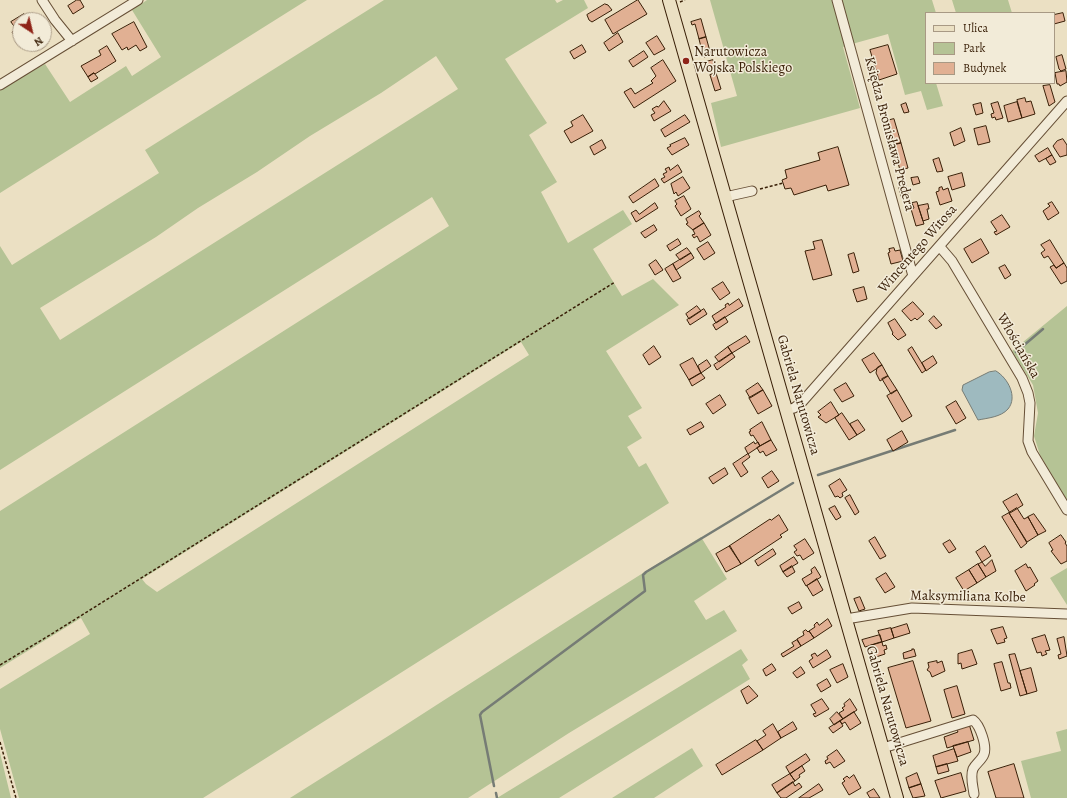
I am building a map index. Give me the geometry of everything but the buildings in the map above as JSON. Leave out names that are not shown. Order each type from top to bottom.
[{"type":"main road","name":"Gabriela Narutowicza","points":[[669,0],[897,798]]},
{"type":"street","points":[[42,0],[55,20],[72,41]]},
{"type":"street","points":[[0,84],[138,0]]},
{"type":"street","name":"Księdza Bronisława Predera","points":[[837,0],[913,276]]},
{"type":"street","name":"Wincentego Witosa","points":[[786,410],[794,408],[802,402],[940,247],[1067,100]]},
{"type":"street","points":[[725,197],[752,191]]},
{"type":"street","name":"Włościańska","points":[[940,247],[952,261],[1022,378],[1030,403],[1028,441],[1032,452],[1067,510]]},
{"type":"street","name":"Maksymiliana Kolbe","points":[[846,619],[912,608],[1067,614]]},
{"type":"street","points":[[883,748],[973,720],[979,726],[985,750],[983,756],[973,769],[972,778],[974,794]]},
{"type":"path","points":[[752,191],[783,183]]},
{"type":"path","points":[[0,665],[614,282]]},
{"type":"path","points":[[0,742],[16,798]]},
{"type":"green space","points":[[147,0],[307,0],[0,193],[0,89],[45,64],[70,102],[126,66],[132,76],[161,57],[132,10]]},
{"type":"green space","points":[[384,0],[555,0],[557,3],[563,0],[584,0],[588,8],[505,59],[547,123],[529,135],[557,182],[541,192],[568,243],[623,210],[632,224],[593,249],[622,296],[653,279],[679,305],[606,351],[642,408],[628,416],[642,438],[627,447],[639,467],[646,463],[669,503],[203,798],[19,798],[0,729],[0,689],[90,634],[81,618],[0,668],[0,511],[449,226],[432,197],[0,470],[0,246],[12,265],[159,173],[145,150]],"holes":[[[436,56],[458,89],[60,340],[40,308],[156,237],[198,208],[257,172],[310,136],[381,93]],[[521,342],[529,355],[157,592],[142,579]]]},
{"type":"green space","points":[[710,0],[832,0],[846,46],[843,47],[860,108],[721,147],[711,103],[737,96]]},
{"type":"green space","points":[[839,0],[932,0],[936,12],[925,12],[925,84],[936,84],[943,106],[927,110],[921,91],[905,95],[888,34],[852,44]]},
{"type":"green space","points":[[952,0],[1008,0],[1012,12],[956,12]]},
{"type":"green space","points":[[1067,306],[1067,500],[1040,455],[1034,436],[1038,413],[1033,385],[1012,351]]},
{"type":"green space","points":[[701,537],[727,579],[694,601],[706,620],[724,610],[737,631],[569,733],[468,798],[290,798],[598,602]]},
{"type":"green space","points":[[1067,568],[1067,605],[1050,578]]},
{"type":"green space","points":[[741,649],[748,660],[742,665],[750,679],[559,798],[497,798]]},
{"type":"green space","points":[[1067,729],[1067,798],[1031,798],[1021,761],[1061,751],[1056,732]]},
{"type":"green space","points":[[692,748],[703,766],[654,798],[612,798]]},
{"type":"green space","points":[[0,753],[11,798],[0,798]]},
{"type":"water","points":[[996,371],[1008,383],[1012,394],[1011,404],[1002,414],[978,420],[962,390],[963,385],[989,372]]},
{"type":"waterway","points":[[1016,352],[1043,329]]},
{"type":"waterway","points":[[818,475],[955,430]]},
{"type":"waterway","points":[[494,786],[480,715],[482,712],[645,591],[643,575],[646,572],[793,483]]},
{"type":"waterway","points":[[496,793],[497,798]]},
{"type":"place","name":"Narutowicza Wojska Polskiego","points":[[686,61]]}]
